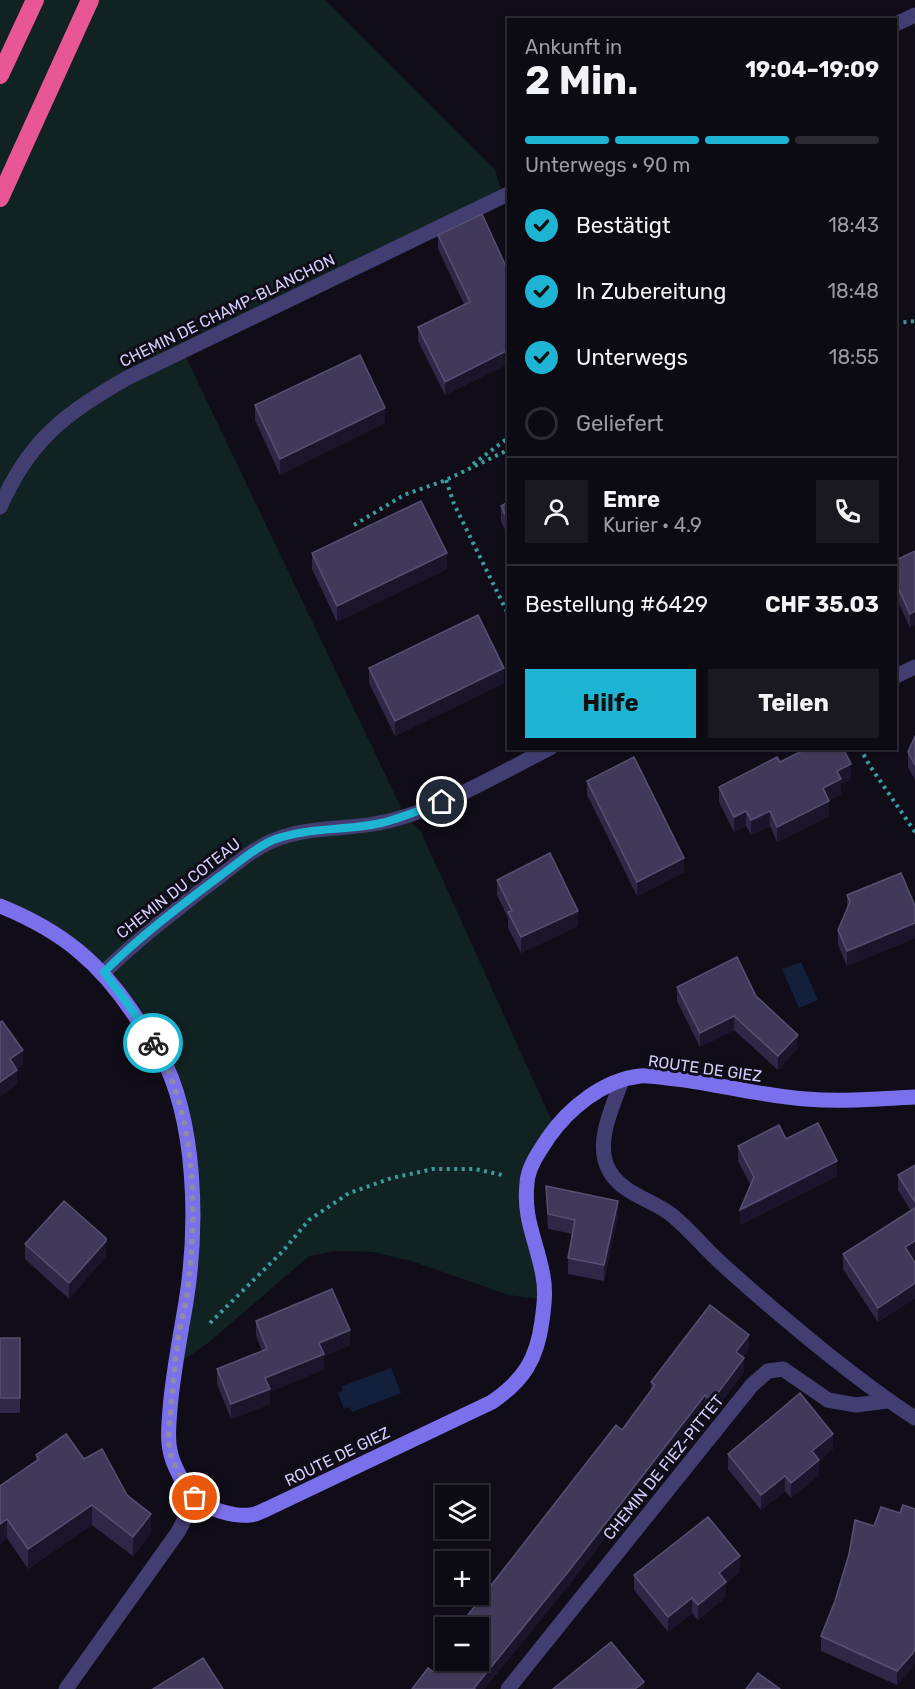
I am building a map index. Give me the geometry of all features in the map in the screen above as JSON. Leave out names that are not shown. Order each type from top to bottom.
[{"type":"highway","points":[[0,75],[35,0]]},
{"type":"highway","points":[[0,198],[90,0]]},
{"type":"street","points":[[897,24],[915,15]]},
{"type":"street","name":"CHEMIN DE CHAMP-BLANCHON","points":[[0,507],[12,480],[44,436],[82,405],[127,378],[507,194]]},
{"type":"street","points":[[897,676],[915,667]]},
{"type":"street","name":"CHEMIN DU COTEAU","points":[[104,972],[126,951],[206,887],[251,853],[272,841],[309,832],[380,823],[405,816],[442,802],[546,750]]},
{"type":"street","name":"ROUTE DE GIEZ","points":[[0,906],[39,924],[74,946],[104,972],[160,1054],[175,1092],[187,1138],[192,1176],[191,1257],[186,1302],[174,1366],[170,1450],[176,1470],[195,1498],[218,1510],[234,1515],[251,1515],[267,1509],[492,1402],[514,1386],[534,1356],[539,1343],[545,1300],[543,1276],[526,1210],[527,1180],[532,1164],[555,1128],[573,1108],[598,1091],[622,1080],[641,1076],[807,1100],[915,1098]]},
{"type":"street","points":[[622,1080],[604,1135],[604,1155],[609,1171],[620,1184],[669,1213],[770,1307],[887,1401],[915,1418]]},
{"type":"street","name":"CHEMIN DE FIEZ-PITTET","points":[[508,1689],[752,1385],[768,1371],[783,1369],[828,1400],[856,1405],[887,1401]]},
{"type":"street","points":[[66,1689],[178,1532],[195,1498]]},
{"type":"path","points":[[897,323],[915,321]]},
{"type":"path","points":[[468,469],[507,439]]},
{"type":"path","points":[[354,525],[404,495],[446,480],[507,450]]},
{"type":"path","points":[[446,480],[454,504],[507,612]]},
{"type":"path","points":[[862,750],[915,832]]},
{"type":"path","points":[[206,1325],[213,1322],[234,1301],[283,1251],[309,1220],[349,1193],[392,1178],[433,1169],[475,1169],[527,1180]]},
{"type":"shaded area","points":[[0,0],[325,0],[495,170],[503,196],[183,351],[405,816],[421,832],[555,1128],[527,1180],[545,1300],[509,1295],[414,1262],[373,1252],[336,1251],[309,1256],[208,1343],[174,1366],[193,1217],[175,1092],[104,972],[0,906]]},
{"type":"water","points":[[801,962],[818,1000],[799,1008],[782,969]]},
{"type":"water","points":[[391,1368],[401,1393],[352,1412],[350,1407],[344,1409],[338,1393],[343,1391],[342,1386]]},
{"type":"building","points":[[482,214],[507,269],[507,351],[445,382],[418,327],[470,302],[438,235]]},
{"type":"building","points":[[360,355],[385,408],[280,459],[255,405]]},
{"type":"building","points":[[421,501],[447,553],[337,606],[312,553]]},
{"type":"building","points":[[507,503],[507,519],[501,506]]},
{"type":"building","points":[[915,551],[915,611],[910,614],[897,585],[897,560]]},
{"type":"building","points":[[478,615],[504,668],[395,721],[369,668]]},
{"type":"building","points":[[915,736],[915,765],[908,752]]},
{"type":"building","points":[[804,750],[844,750],[851,764],[837,771],[841,779],[823,788],[829,801],[777,827],[770,811],[751,820],[746,811],[734,817],[719,787],[777,757],[780,762]]},
{"type":"building","points":[[634,757],[684,858],[637,882],[587,781]]},
{"type":"building","points":[[550,853],[578,911],[521,937],[508,912],[512,911],[497,880]]},
{"type":"building","points":[[901,873],[915,906],[915,923],[847,951],[838,930],[850,902],[847,895]]},
{"type":"building","points":[[737,957],[756,996],[798,1035],[778,1056],[734,1016],[700,1033],[677,987]]},
{"type":"building","points":[[2,1021],[23,1050],[10,1059],[17,1070],[0,1082],[0,1022]]},
{"type":"building","points":[[818,1123],[837,1161],[740,1210],[754,1177],[738,1146],[779,1125],[786,1139]]},
{"type":"building","points":[[915,1165],[915,1202],[898,1175]]},
{"type":"building","points":[[546,1186],[618,1201],[604,1265],[568,1258],[575,1220],[548,1214]]},
{"type":"building","points":[[64,1201],[106,1238],[106,1241],[69,1283],[25,1244]]},
{"type":"building","points":[[915,1208],[915,1241],[905,1247],[915,1263],[915,1283],[878,1308],[843,1254]]},
{"type":"building","points":[[332,1289],[350,1330],[319,1343],[324,1354],[265,1378],[270,1389],[231,1404],[217,1369],[267,1349],[256,1321]]},
{"type":"building","points":[[710,1305],[749,1335],[736,1352],[744,1358],[712,1401],[705,1395],[489,1669],[489,1617],[466,1617],[476,1605],[489,1605],[489,1588],[616,1425],[622,1430],[655,1385],[651,1382]]},
{"type":"building","points":[[0,1338],[20,1338],[20,1398],[0,1398]]},
{"type":"building","points":[[800,1393],[833,1434],[812,1451],[819,1460],[791,1483],[785,1476],[761,1495],[728,1454]]},
{"type":"building","points":[[66,1434],[84,1459],[102,1449],[127,1495],[151,1514],[133,1537],[92,1505],[28,1549],[7,1519],[0,1524],[0,1486],[39,1459],[36,1455]]},
{"type":"building","points":[[903,1505],[915,1509],[915,1649],[897,1671],[821,1636],[835,1601],[849,1554],[855,1520],[874,1526],[881,1507],[900,1513]]},
{"type":"building","points":[[708,1517],[740,1556],[719,1573],[726,1582],[698,1605],[692,1598],[668,1617],[634,1575]]},
{"type":"building","points":[[611,1642],[644,1682],[635,1689],[553,1689]]},
{"type":"building","points":[[203,1658],[223,1689],[153,1689]]},
{"type":"building","points":[[428,1668],[435,1673],[437,1671],[488,1671],[475,1689],[412,1689]]},
{"type":"building","points":[[758,1673],[780,1689],[746,1689]]},
{"type":"way so far","points":[[153,1043],[160,1054],[175,1092],[187,1138],[192,1176],[191,1257],[186,1302],[174,1366],[170,1450],[176,1470],[195,1498]]},
{"type":"route","points":[[153,1043],[104,972],[126,951],[251,853],[272,841],[292,835],[380,823],[442,802]]}]
